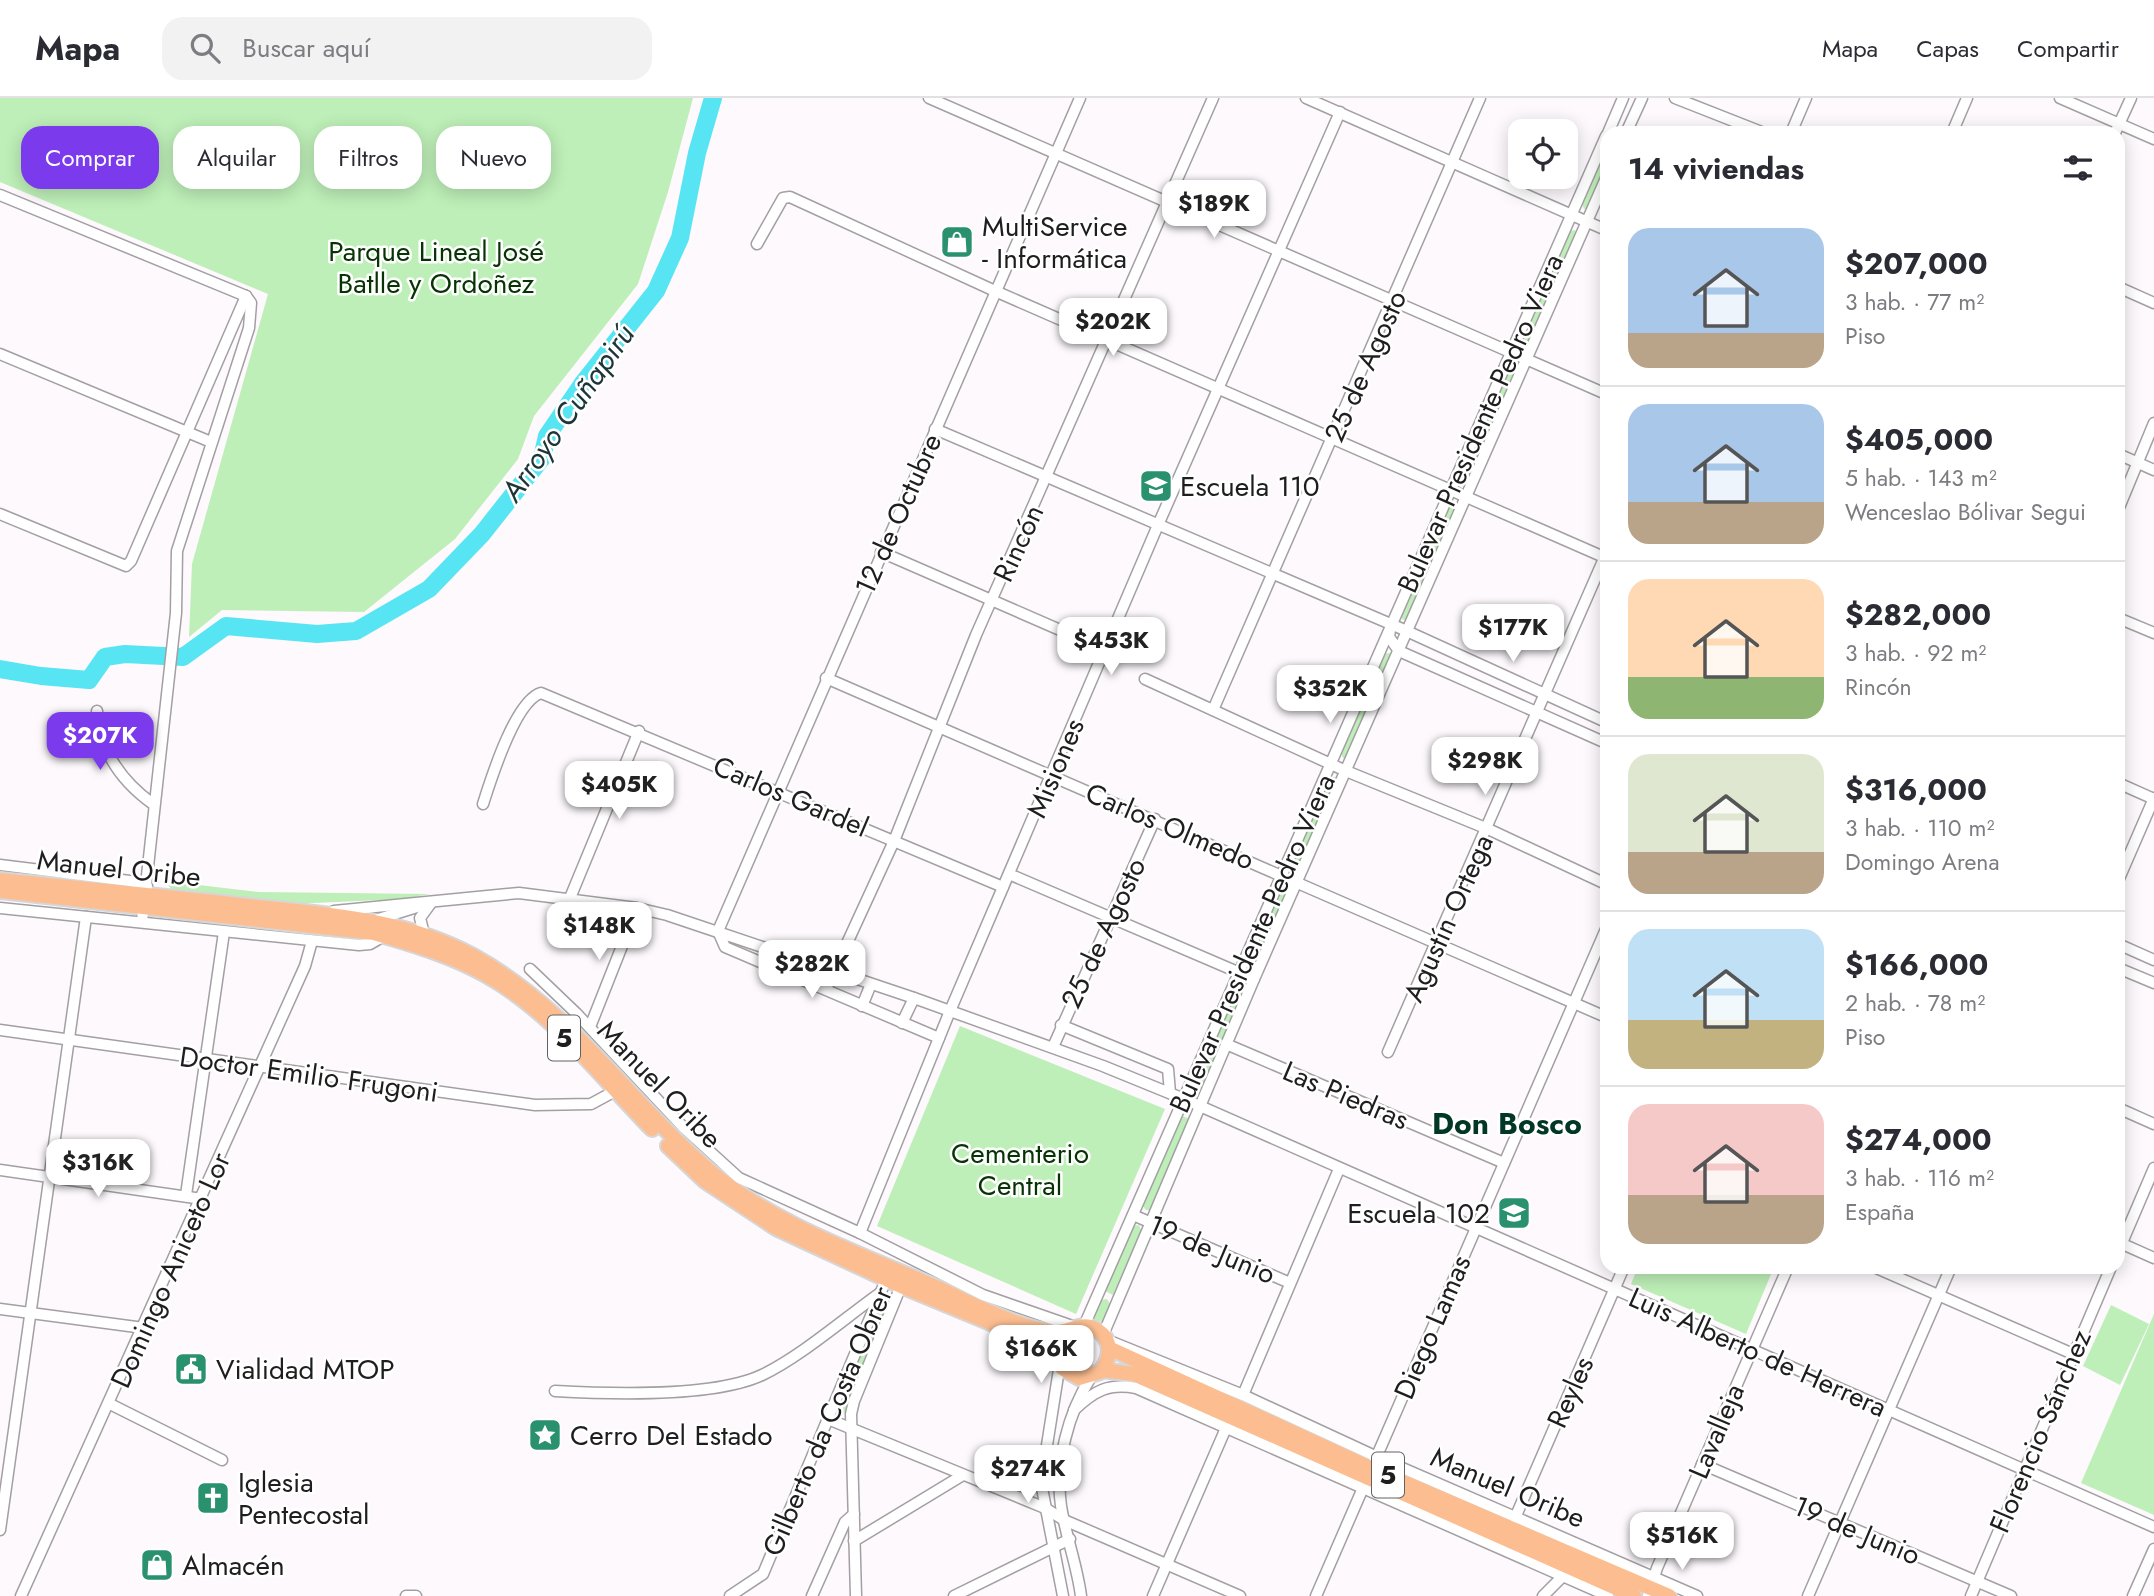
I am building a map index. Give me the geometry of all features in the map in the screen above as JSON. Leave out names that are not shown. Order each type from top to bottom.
[{"type":"highway","name":"Manuel Oribe","points":[[0,880],[384,936],[465,964],[509,989],[558,1031],[705,1181],[786,1233],[886,1280],[904,1280],[1051,1332],[1076,1328],[1371,1473],[1634,1596]]},
{"type":"highway","name":"Manuel Oribe","points":[[0,891],[315,913],[424,934],[471,955],[518,983],[549,1007],[670,1135],[735,1189],[886,1280]]},
{"type":"highway","name":"Manuel Oribe","points":[[904,1280],[1044,1345],[1074,1376],[1134,1374],[1669,1596]]},
{"type":"highway","points":[[1059,1360],[1060,1340],[1076,1328]]},
{"type":"highway","points":[[1097,1374],[1108,1361],[1106,1341]]},
{"type":"street","points":[[929,98],[1600,391]]},
{"type":"street","name":"12 de Octubre","points":[[718,931],[1080,98]]},
{"type":"street","name":"Rincón","points":[[826,989],[894,841],[992,599],[1213,98]]},
{"type":"street","points":[[1306,98],[1326,102],[1340,112],[1453,164],[1600,228]]},
{"type":"street","name":"25 de Agosto","points":[[1213,710],[1334,438],[1480,98]]},
{"type":"street","name":"Bulevar Presidente Pedro Viera","points":[[1611,126],[1623,98]]},
{"type":"street","points":[[1629,126],[1642,98]]},
{"type":"street","points":[[1675,98],[1746,126]]},
{"type":"street","points":[[1794,126],[1806,98]]},
{"type":"street","points":[[1955,126],[1967,98]]},
{"type":"street","points":[[2060,98],[2113,126]]},
{"type":"street","points":[[2118,126],[2131,98]]},
{"type":"street","name":"Misiones","points":[[860,1233],[950,1011],[1158,525],[1281,252],[1340,112]]},
{"type":"street","points":[[2125,130],[2154,139]]},
{"type":"street","name":"Bulevar Presidente Pedro Viera","points":[[1076,1328],[1096,1296],[1133,1215],[1600,150]]},
{"type":"street","name":"Bulevar Presidente Pedro Viera","points":[[1106,1341],[1115,1307],[1226,1044],[1600,192]]},
{"type":"street","points":[[0,195],[246,296],[251,303],[248,328],[177,551],[167,702],[153,804],[145,902]]},
{"type":"street","points":[[757,244],[783,198],[790,197],[995,291],[1600,553]]},
{"type":"street","points":[[2125,289],[2154,303]]},
{"type":"street","points":[[0,514],[125,566],[131,561],[246,296]]},
{"type":"street","points":[[0,355],[211,442]]},
{"type":"street","points":[[2125,494],[2154,423]]},
{"type":"street","points":[[935,429],[1407,632],[1600,719]]},
{"type":"street","points":[[2125,457],[2154,470]]},
{"type":"street","points":[[881,552],[1105,650]]},
{"type":"street","name":"Agustín Ortega","points":[[1388,1052],[1600,570]]},
{"type":"street","points":[[2125,621],[2154,633]]},
{"type":"street","points":[[1390,626],[1389,637],[1399,651],[1600,740]]},
{"type":"street","name":"Carlos Olmedo","points":[[826,678],[1600,1015]]},
{"type":"street","points":[[1145,679],[1346,771],[1488,828],[1600,881]]},
{"type":"street","name":"Carlos Gardel","points":[[483,804],[500,755],[524,709],[536,694],[541,692],[1003,887]]},
{"type":"street","points":[[97,712],[102,742],[108,757],[142,796],[153,804]]},
{"type":"street","points":[[570,898],[639,732]]},
{"type":"street","points":[[2125,786],[2154,799],[2125,865]]},
{"type":"street","name":"25 de Agosto","points":[[1053,1047],[1155,819]]},
{"type":"street","points":[[0,866],[130,881],[145,902],[224,932],[359,945],[370,944],[384,936]]},
{"type":"street","points":[[1009,874],[1254,979]]},
{"type":"street","name":"Luis Alberto de Herrera","points":[[315,913],[405,903],[431,904],[519,893],[637,908],[718,931],[1053,1047],[1170,1093],[2154,1527]]},
{"type":"street","points":[[0,908],[86,917],[145,902]]},
{"type":"street","points":[[345,929],[371,922],[387,914],[431,904]]},
{"type":"street","points":[[424,934],[420,918],[431,904]]},
{"type":"street","points":[[590,1027],[637,908]]},
{"type":"street","points":[[0,1530],[86,917]]},
{"type":"street","points":[[718,931],[725,947],[939,1038]]},
{"type":"street","points":[[186,1195],[224,932]]},
{"type":"street","name":"Domingo Aniceto Lor","points":[[21,1596],[202,1199],[305,966],[312,941]]},
{"type":"street","name":"Diego Lamas","points":[[1316,1596],[1600,943]]},
{"type":"street","points":[[2125,947],[2154,960]]},
{"type":"street","name":"Manuel Oribe","points":[[530,969],[590,1027],[658,1102],[722,1165],[751,1186],[860,1233],[983,1295],[1076,1328]]},
{"type":"street","points":[[2125,971],[2154,983]]},
{"type":"street","points":[[862,1006],[871,984]]},
{"type":"street","points":[[902,1023],[914,998]]},
{"type":"street","points":[[1061,1026],[1168,1069],[1170,1093]]},
{"type":"street","name":"Doctor Emilio Frugoni","points":[[0,1030],[535,1105],[591,1104],[615,1091]]},
{"type":"street","name":"Las Piedras","points":[[1226,1044],[1504,1163]]},
{"type":"street","points":[[2125,1111],[2154,1124]]},
{"type":"street","points":[[722,1165],[735,1189]]},
{"type":"street","points":[[2125,1232],[2154,1168]]},
{"type":"street","points":[[1243,1395],[1339,1169]]},
{"type":"street","points":[[0,1170],[202,1199]]},
{"type":"street","name":"19 de Junio","points":[[1133,1215],[1290,1283]]},
{"type":"street","points":[[2125,1247],[2154,1258]]},
{"type":"street","name":"Reyles","points":[[1515,1518],[1621,1274]]},
{"type":"street","name":"Lavalleja","points":[[1651,1587],[1785,1274]]},
{"type":"street","points":[[1890,1274],[2073,1354]]},
{"type":"street","points":[[1808,1596],[1948,1274]]},
{"type":"street","name":"Florencio Sánchez","points":[[1970,1596],[2108,1274]]},
{"type":"street","points":[[555,1391],[618,1394],[696,1389],[747,1380],[773,1368],[886,1280]]},
{"type":"street","name":"Gilberto da Costa Obrer","points":[[730,1596],[763,1574],[886,1280]]},
{"type":"street","points":[[856,1596],[850,1426],[853,1401],[904,1280]]},
{"type":"street","points":[[1096,1296],[1109,1295],[1115,1307]]},
{"type":"street","points":[[0,1309],[144,1328]]},
{"type":"street","name":"Manuel Oribe","points":[[1106,1341],[1243,1395],[1371,1473],[1515,1518],[1651,1587],[1697,1596]]},
{"type":"street","points":[[1059,1360],[1042,1470],[1045,1508],[1055,1544],[1063,1596]]},
{"type":"street","points":[[1081,1596],[1060,1495],[1062,1464],[1074,1410],[1097,1374]]},
{"type":"street","points":[[1074,1410],[1092,1393],[1121,1385],[1136,1388],[1226,1428],[1371,1473],[1562,1577],[1608,1596]]},
{"type":"street","points":[[110,1404],[222,1460]]},
{"type":"street","points":[[828,1419],[1045,1508],[1064,1520],[1240,1596]]},
{"type":"street","points":[[1153,1596],[1226,1428]]},
{"type":"street","name":"19 de Junio","points":[[1702,1464],[2011,1596]]},
{"type":"street","points":[[854,1541],[963,1475]]},
{"type":"street","points":[[812,1596],[845,1522],[854,1514]]},
{"type":"street","points":[[954,1596],[1055,1544],[1070,1539]]},
{"type":"street","points":[[2133,1596],[2154,1549]]},
{"type":"street","points":[[1543,1596],[1562,1577]]},
{"type":"street","points":[[406,1596],[416,1596]]},
{"type":"green space","name":"Parque Lineal José Batlle y Ordoñez","points":[[0,98],[693,98],[668,192],[638,284],[534,416],[518,459],[455,539],[364,612],[222,610],[189,637],[192,564],[268,294],[0,182]]},
{"type":"green space","points":[[1600,161],[1600,184],[1590,208],[1584,209],[1582,204]]},
{"type":"green space","points":[[1575,230],[1577,235],[1529,345],[1524,346],[1521,342],[1570,231]]},
{"type":"green space","points":[[1511,368],[1516,370],[1516,374],[1469,482],[1463,484],[1461,478]]},
{"type":"green space","points":[[1449,506],[1457,506],[1408,619],[1403,620],[1401,616]]},
{"type":"green space","points":[[1384,654],[1391,655],[1347,758],[1343,758],[1341,753]]},
{"type":"green space","points":[[1335,777],[1338,781],[1294,873],[1290,866],[1329,778]]},
{"type":"green space","points":[[165,881],[259,892],[430,894],[402,899],[292,904],[173,891]]},
{"type":"green space","points":[[1287,887],[1254,970],[1251,971],[1248,966],[1281,888]]},
{"type":"green space","points":[[1238,986],[1246,989],[1200,1092],[1195,1087]]},
{"type":"green space","name":"Cementerio Central","points":[[960,1026],[1165,1109],[1076,1314],[877,1226]]},
{"type":"green space","points":[[1182,1116],[1190,1119],[1150,1210],[1146,1210],[1143,1206]]},
{"type":"green space","points":[[1139,1225],[1141,1230],[1113,1295],[1105,1291],[1133,1226]]},
{"type":"green space","points":[[1635,1274],[1771,1274],[1746,1334],[1631,1284]]},
{"type":"green space","points":[[886,1299],[888,1304],[844,1414],[838,1416],[836,1411],[883,1300]]},
{"type":"green space","points":[[1107,1299],[1110,1304],[1102,1322],[1092,1319],[1101,1300]]},
{"type":"green space","points":[[2111,1305],[2149,1324],[2120,1385],[2083,1366]]},
{"type":"green space","points":[[2154,1314],[2154,1515],[2081,1483]]},
{"type":"waterway","name":"Arroyo Cuñapirú","points":[[0,669],[89,680],[105,657],[125,654],[183,657],[226,626],[317,634],[356,631],[429,589],[482,534],[542,458],[547,436],[583,383],[656,291],[680,238],[697,153],[713,98]]},
{"type":"place","name":"MultiService - Informática","points":[[957,242]]},
{"type":"place","name":"Escuela 110","points":[[1156,486]]},
{"type":"place","name":"Escuela 102","points":[[1514,1213]]},
{"type":"place","name":"Vialidad MTOP","points":[[191,1369]]},
{"type":"place","name":"Cerro Del Estado","points":[[545,1435]]},
{"type":"place","name":"Iglesia Pentecostal","points":[[213,1498]]},
{"type":"place","name":"Almacén","points":[[157,1565]]},
{"type":"district","name":"Don Bosco","points":[[1507,1124]]}]
